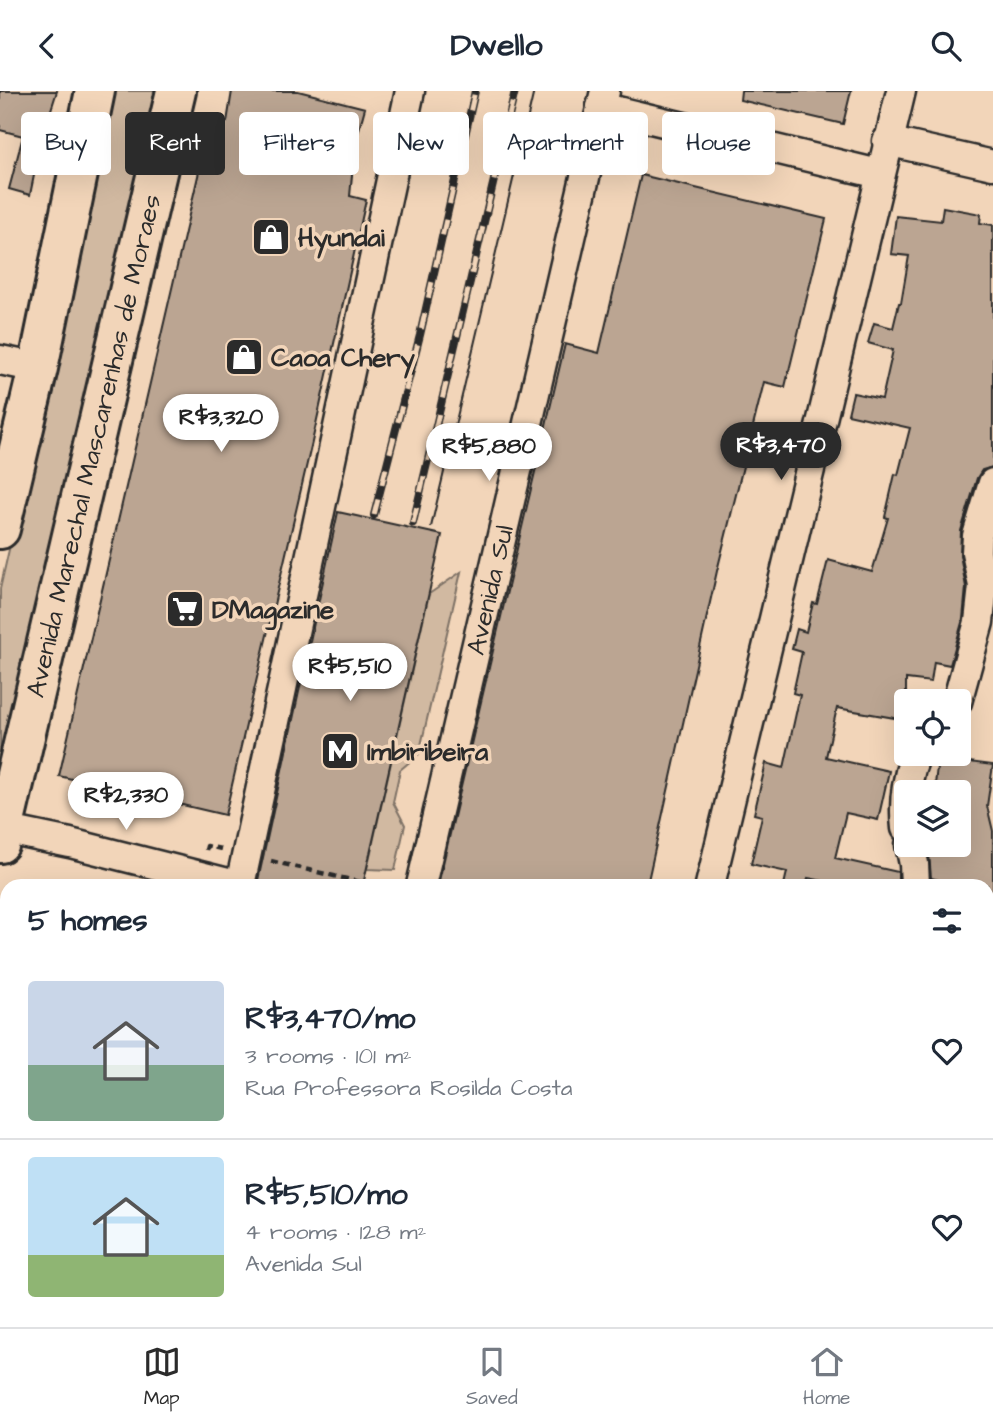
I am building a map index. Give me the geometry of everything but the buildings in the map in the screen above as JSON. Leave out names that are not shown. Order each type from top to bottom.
[{"type":"highway","points":[[0,529],[38,368],[95,91]]},
{"type":"highway","name":"Avenida Marechal Mascarenhas de Moraes","points":[[1,834],[177,91]]},
{"type":"street","points":[[228,879],[245,855],[410,91]]},
{"type":"street","points":[[711,879],[901,91]]},
{"type":"street","points":[[603,99],[880,174]]},
{"type":"street","name":"Avenida Sul","points":[[422,879],[603,99]]},
{"type":"street","points":[[887,141],[993,165]]},
{"type":"street","points":[[0,360],[38,368]]},
{"type":"street","points":[[961,689],[979,622],[982,586],[976,552],[977,536],[993,483]]},
{"type":"street","points":[[1,834],[70,843],[210,879]]},
{"type":"street","points":[[913,857],[915,879]]},
{"type":"path","points":[[223,879],[207,846],[347,879]]},
{"type":"shaded area","points":[[110,91],[162,91],[157,112],[125,112],[125,175],[143,175],[0,802],[0,589],[92,175],[111,175],[111,112],[105,112]]},
{"type":"shaded area","points":[[461,572],[419,754],[400,770],[393,802],[405,825],[395,870],[367,869],[429,594]]},
{"type":"tram line","points":[[431,527],[534,91]]},
{"type":"railway","points":[[374,515],[420,335],[475,91]]},
{"type":"railway","points":[[413,523],[515,91]]},
{"type":"place","name":"Hyundai","points":[[271,237]]},
{"type":"place","name":"Caoa Chery","points":[[244,357]]},
{"type":"place","name":"DMagazine","points":[[185,609]]},
{"type":"place","name":"Imbiribeira","points":[[340,751]]}]
